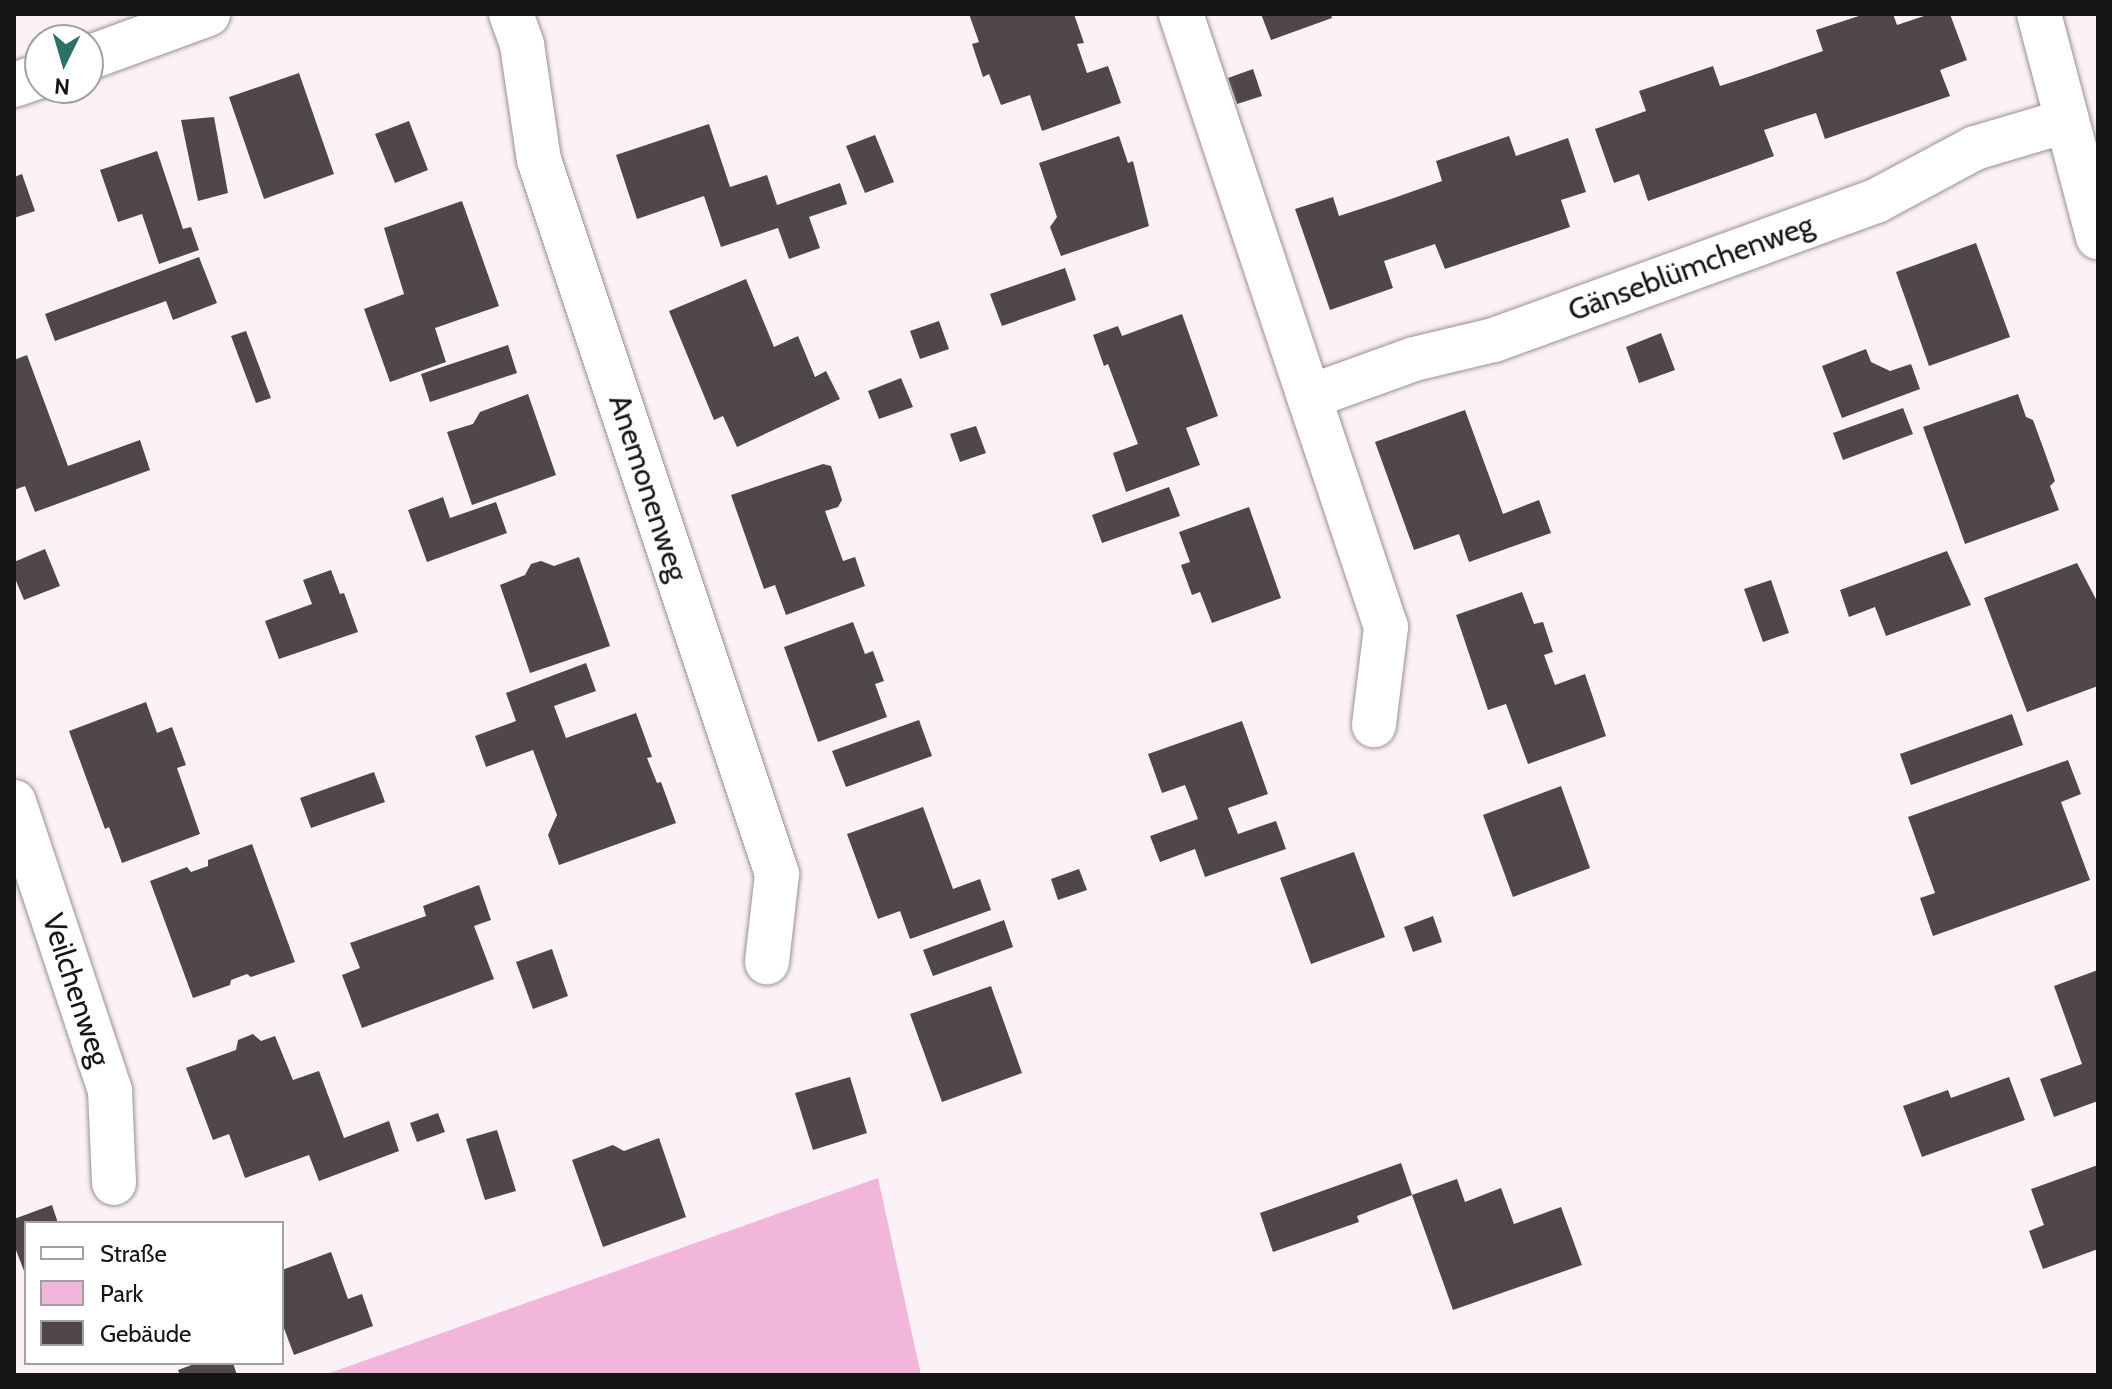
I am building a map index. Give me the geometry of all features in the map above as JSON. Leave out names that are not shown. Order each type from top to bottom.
[{"type":"street","name":"Anemonenweg","points":[[511,14],[522,45],[539,160],[777,874],[767,962]]},
{"type":"street","points":[[1181,14],[1386,627],[1374,725]]},
{"type":"street","points":[[2039,14],[2098,237]]},
{"type":"street","points":[[104,52],[203,15]]},
{"type":"street","name":"Gänseblümchenweg","points":[[1309,397],[1414,359],[1494,340],[1876,201],[1975,148],[2066,121]]},
{"type":"street","name":"Veilchenweg","points":[[14,802],[110,1091],[114,1183]]},
{"type":"green space","points":[[878,1178],[921,1375],[324,1375]]},
{"type":"building","points":[[969,14],[1074,14],[1084,43],[1077,44],[1087,73],[1108,66],[1121,103],[1042,131],[1030,95],[1001,105],[989,74],[983,77],[972,44],[979,42]]},
{"type":"building","points":[[1261,14],[1331,14],[1332,18],[1271,40]]},
{"type":"building","points":[[1865,14],[1893,14],[1897,25],[1930,14],[1950,14],[1967,60],[1940,70],[1950,96],[1825,139],[1816,113],[1764,130],[1774,156],[1648,201],[1639,174],[1614,183],[1595,129],[1646,111],[1639,91],[1713,66],[1720,86],[1745,78],[1823,51],[1816,30]]},
{"type":"building","points":[[1253,69],[1262,96],[1237,104],[1228,78]]},
{"type":"building","points":[[299,73],[334,174],[264,199],[229,97]]},
{"type":"building","points":[[214,117],[228,193],[198,201],[181,120]]},
{"type":"building","points":[[409,121],[428,170],[395,183],[375,134]]},
{"type":"building","points":[[709,124],[730,187],[767,175],[777,205],[840,183],[847,204],[809,217],[820,248],[789,259],[778,228],[721,247],[704,196],[637,219],[616,155]]},
{"type":"building","points":[[875,135],[894,182],[865,193],[846,146]]},
{"type":"building","points":[[1119,136],[1128,163],[1133,161],[1149,226],[1061,256],[1050,227],[1057,217],[1039,163]]},
{"type":"building","points":[[1509,136],[1516,156],[1568,138],[1586,192],[1561,200],[1570,227],[1445,269],[1435,244],[1384,261],[1393,288],[1330,310],[1295,209],[1333,197],[1339,216],[1391,199],[1442,181],[1436,161]]},
{"type":"building","points":[[157,151],[183,229],[191,227],[199,250],[159,264],[142,214],[118,222],[100,170]]},
{"type":"building","points":[[22,174],[35,211],[14,218],[14,177]]},
{"type":"building","points":[[462,201],[499,306],[435,328],[446,362],[390,382],[364,309],[404,294],[384,228]]},
{"type":"building","points":[[1976,243],[2010,337],[1929,366],[1896,272]]},
{"type":"building","points":[[199,257],[217,303],[173,320],[166,301],[55,341],[45,314]]},
{"type":"building","points":[[1065,268],[1076,300],[1002,326],[990,294]]},
{"type":"building","points":[[746,279],[774,347],[798,336],[815,377],[826,371],[840,399],[737,447],[723,416],[714,420],[669,311]]},
{"type":"building","points":[[1182,314],[1218,416],[1186,428],[1200,465],[1126,492],[1113,453],[1138,444],[1108,364],[1104,366],[1093,335],[1118,326],[1122,336]]},
{"type":"building","points":[[939,321],[949,349],[920,359],[910,331]]},
{"type":"building","points":[[246,331],[271,398],[256,403],[231,336]]},
{"type":"building","points":[[1661,333],[1675,370],[1639,383],[1626,347]]},
{"type":"building","points":[[508,345],[517,373],[430,402],[421,374]]},
{"type":"building","points":[[1866,349],[1871,362],[1890,371],[1911,364],[1920,389],[1842,418],[1822,366]]},
{"type":"building","points":[[27,355],[68,466],[140,440],[150,470],[35,512],[25,486],[14,490],[14,360]]},
{"type":"building","points":[[901,378],[913,407],[879,419],[868,391]]},
{"type":"building","points":[[528,394],[556,475],[472,505],[447,432],[473,424],[480,412]]},
{"type":"building","points":[[2018,394],[2026,417],[2033,420],[2055,481],[2050,486],[2059,510],[1965,544],[1923,427]]},
{"type":"building","points":[[1903,408],[1913,434],[1843,460],[1833,433]]},
{"type":"building","points":[[1465,410],[1503,514],[1539,500],[1551,533],[1469,562],[1459,534],[1414,550],[1375,442]]},
{"type":"building","points":[[976,426],[986,453],[960,462],[950,434]]},
{"type":"building","points":[[823,464],[831,466],[842,500],[838,507],[825,511],[843,561],[855,557],[865,586],[786,615],[775,585],[764,589],[731,495]]},
{"type":"building","points":[[1169,487],[1180,516],[1102,543],[1092,515]]},
{"type":"building","points":[[443,497],[450,518],[496,502],[507,533],[427,562],[408,510]]},
{"type":"building","points":[[1249,507],[1281,598],[1212,623],[1200,592],[1192,595],[1181,565],[1190,562],[1179,532]]},
{"type":"building","points":[[45,549],[60,586],[24,600],[14,576],[14,562]]},
{"type":"building","points":[[1947,551],[1971,605],[1886,636],[1875,607],[1849,617],[1840,590]]},
{"type":"building","points":[[579,557],[610,646],[530,673],[500,585],[525,575],[531,564],[541,561],[554,566]]},
{"type":"building","points":[[2077,563],[2098,603],[2098,686],[2027,712],[1984,598]]},
{"type":"building","points":[[331,570],[340,594],[344,593],[358,632],[279,659],[265,621],[312,604],[303,580]]},
{"type":"building","points":[[1771,580],[1789,633],[1763,642],[1744,589]]},
{"type":"building","points":[[1522,592],[1534,624],[1543,622],[1553,652],[1544,655],[1555,685],[1585,674],[1606,736],[1528,764],[1506,704],[1488,710],[1456,615]]},
{"type":"building","points":[[853,622],[865,654],[873,651],[884,681],[875,684],[887,717],[818,742],[784,647]]},
{"type":"building","points":[[586,663],[596,691],[554,706],[566,738],[636,713],[652,757],[647,758],[657,783],[661,782],[676,823],[559,865],[548,835],[557,815],[533,750],[486,767],[475,736],[516,721],[506,693]]},
{"type":"building","points":[[146,702],[157,733],[172,727],[186,765],[177,768],[200,834],[122,863],[109,827],[105,829],[69,731]]},
{"type":"building","points":[[2012,714],[2023,745],[1911,785],[1900,754]]},
{"type":"building","points":[[919,720],[932,756],[846,787],[832,751]]},
{"type":"building","points":[[1242,721],[1268,794],[1228,808],[1238,834],[1276,821],[1286,849],[1205,877],[1195,849],[1160,862],[1150,836],[1198,819],[1185,785],[1162,793],[1148,754]]},
{"type":"building","points":[[2068,760],[2081,794],[2061,802],[2090,880],[1933,936],[1920,898],[1935,893],[1908,817]]},
{"type":"building","points":[[374,772],[385,802],[311,828],[300,798]]},
{"type":"building","points":[[1561,786],[1590,868],[1513,897],[1483,815]]},
{"type":"building","points":[[923,807],[953,889],[980,879],[991,910],[910,939],[900,911],[878,919],[847,834]]},
{"type":"building","points":[[252,844],[295,962],[251,977],[247,974],[231,980],[230,985],[193,998],[150,881],[187,867],[191,872],[208,866],[208,860]]},
{"type":"building","points":[[1354,852],[1385,937],[1311,964],[1280,878]]},
{"type":"building","points":[[1079,869],[1087,890],[1058,900],[1051,879]]},
{"type":"building","points":[[479,885],[491,920],[474,926],[494,979],[362,1028],[342,975],[360,968],[350,943],[426,916],[423,906]]},
{"type":"building","points":[[1433,916],[1442,942],[1413,952],[1404,927]]},
{"type":"building","points":[[1004,920],[1013,947],[933,976],[923,950]]},
{"type":"building","points":[[552,949],[568,996],[533,1009],[516,962]]},
{"type":"building","points":[[2098,970],[2098,1101],[2054,1117],[2040,1079],[2082,1064],[2054,986]]},
{"type":"building","points":[[991,986],[1022,1073],[942,1102],[910,1014]]},
{"type":"building","points":[[253,1034],[261,1041],[275,1036],[293,1080],[319,1071],[344,1138],[389,1121],[399,1151],[319,1181],[309,1155],[245,1178],[229,1134],[213,1140],[186,1068],[236,1050],[238,1040]]},
{"type":"building","points":[[850,1077],[867,1133],[813,1150],[795,1093]]},
{"type":"building","points":[[2009,1077],[2025,1120],[1922,1157],[1903,1106],[1948,1090],[1951,1098]]},
{"type":"building","points":[[438,1113],[445,1132],[417,1142],[410,1123]]},
{"type":"building","points":[[497,1130],[516,1191],[485,1200],[466,1139]]},
{"type":"building","points":[[659,1138],[686,1217],[603,1247],[572,1160],[613,1145],[624,1151]]},
{"type":"building","points":[[1401,1163],[1412,1195],[1357,1216],[1359,1222],[1273,1252],[1260,1213]]},
{"type":"building","points":[[2098,1165],[2098,1249],[2043,1269],[2029,1231],[2044,1225],[2031,1189]]},
{"type":"building","points":[[1457,1179],[1465,1202],[1501,1188],[1514,1224],[1561,1207],[1582,1265],[1453,1310],[1412,1195]]},
{"type":"building","points":[[52,1205],[57,1221],[24,1221],[24,1271],[14,1245],[14,1219]]},
{"type":"building","points":[[331,1252],[348,1299],[362,1294],[373,1326],[294,1355],[284,1328],[284,1269]]},
{"type":"building","points":[[192,1365],[234,1365],[237,1375],[180,1375],[178,1370]]}]
